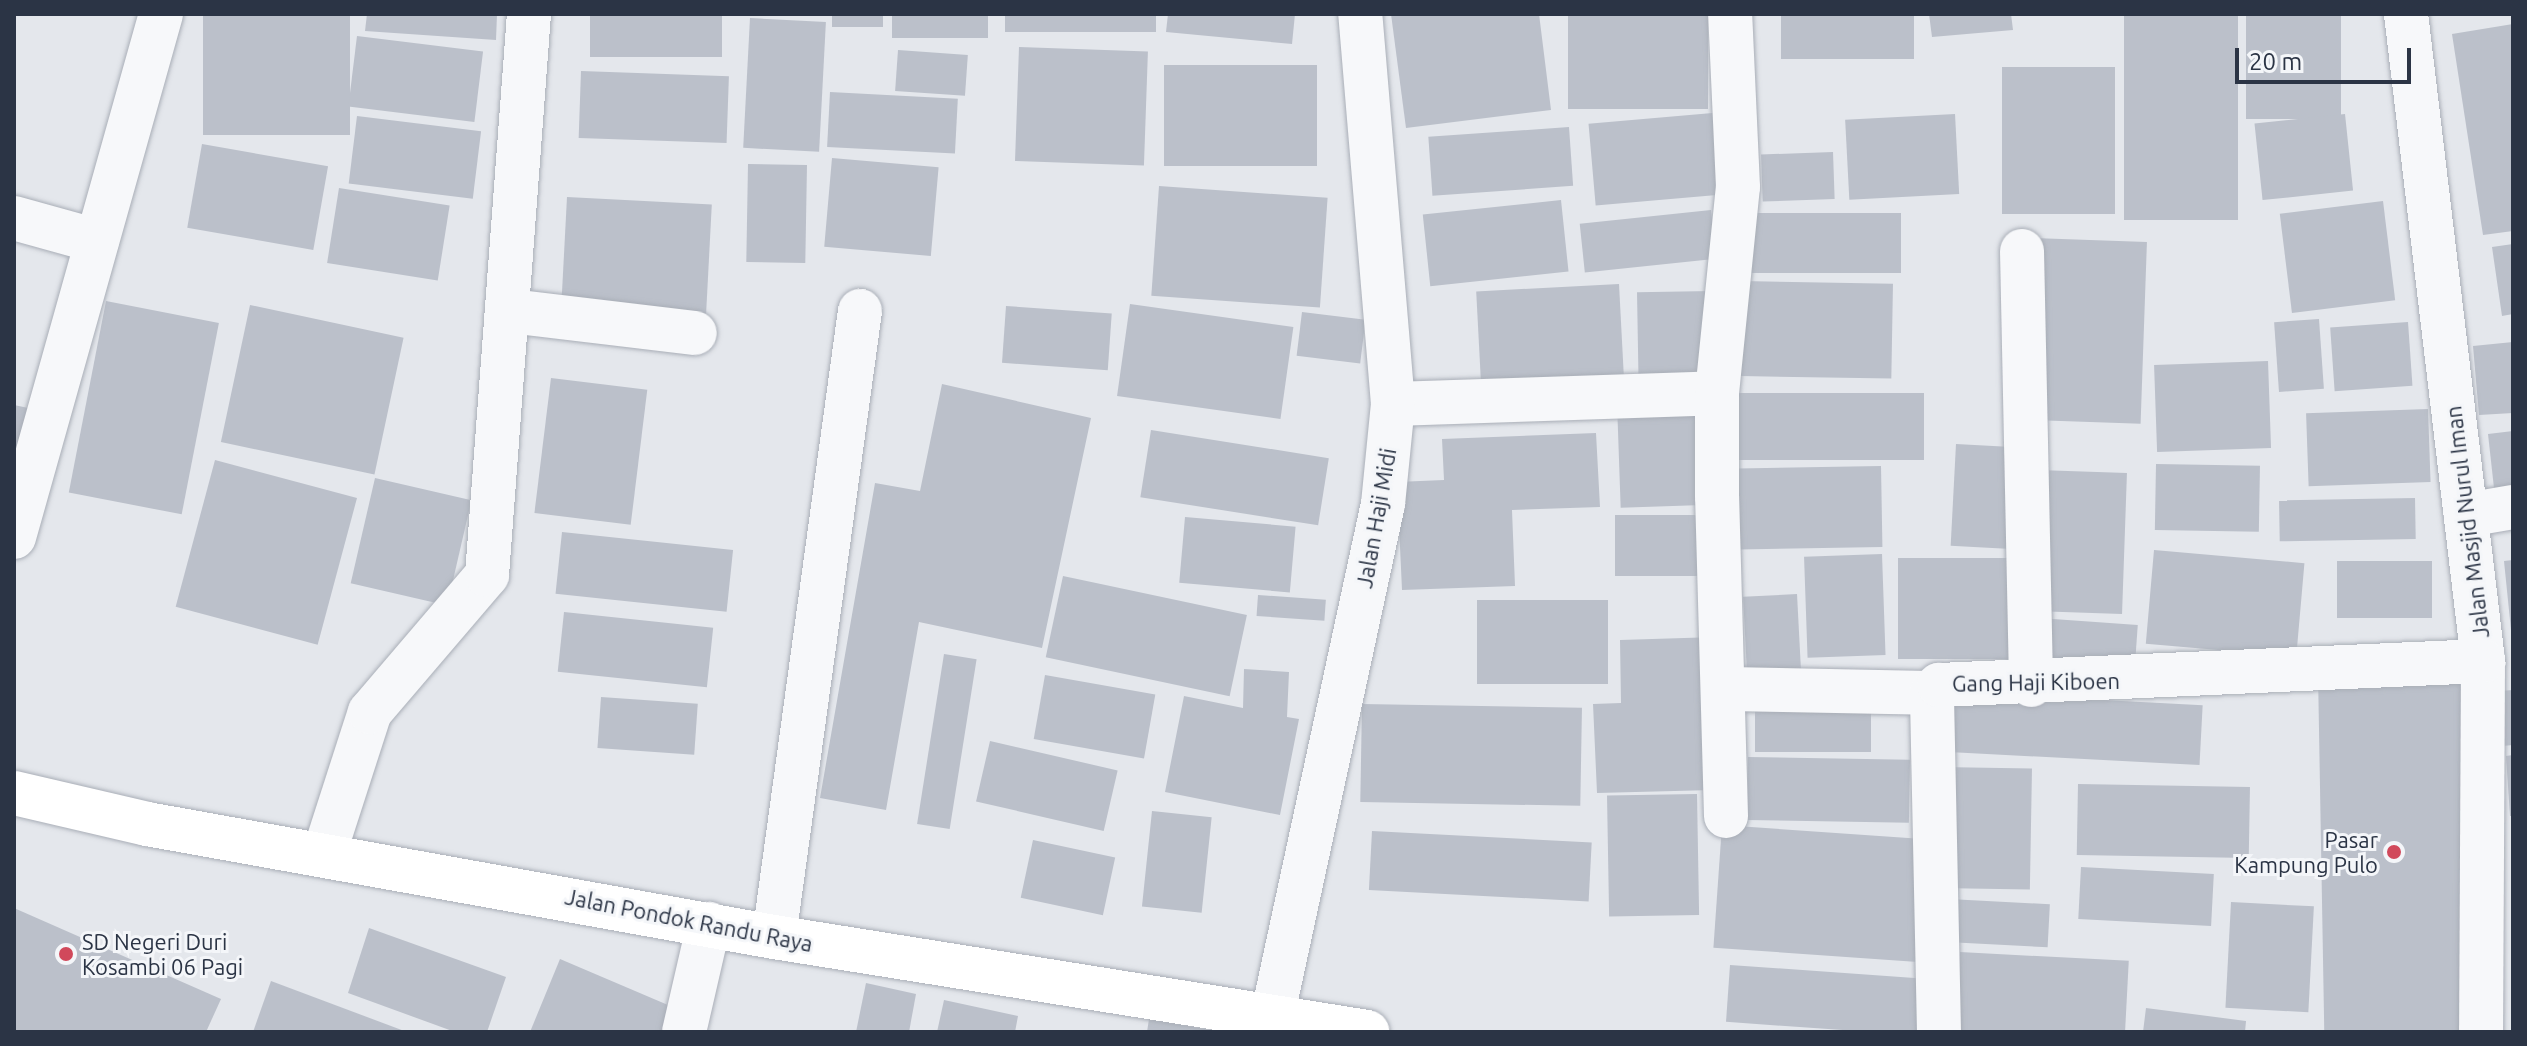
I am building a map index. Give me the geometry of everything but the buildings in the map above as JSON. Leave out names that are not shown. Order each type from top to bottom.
[{"type":"main road","name":"Jalan Pondok Randu Raya","points":[[14,793],[147,824],[325,851],[774,937],[1273,1013],[1367,1032]]},
{"type":"street","points":[[14,537],[161,14]]},
{"type":"street","points":[[325,851],[370,712],[487,575],[510,311],[529,14]]},
{"type":"street","name":"Jalan Haji Midi","points":[[1273,1013],[1383,504],[1393,404],[1360,14]]},
{"type":"street","points":[[1726,816],[1726,689],[1717,393],[1738,187],[1730,14]]},
{"type":"street","name":"Jalan Masjid Nurul Iman","points":[[2406,14],[2483,661],[2481,1032]]},
{"type":"street","points":[[14,218],[97,241]]},
{"type":"street","points":[[2022,251],[2031,685]]},
{"type":"street","points":[[510,311],[695,333]]},
{"type":"street","points":[[774,937],[860,311]]},
{"type":"street","points":[[1393,404],[1717,393]]},
{"type":"street","points":[[2466,515],[2513,507]]},
{"type":"street","name":"Gang Haji Kiboen","points":[[1938,1020],[1932,693],[1950,681],[2031,685],[2483,661]]},
{"type":"street","points":[[1726,689],[1932,693]]},
{"type":"street","points":[[684,1032],[709,924]]},
{"type":"place","name":"Pasar Kampung Pulo","points":[[2394,852]]},
{"type":"place","name":"SD Negeri Duri Kosambi 06 Pagi","points":[[66,954]]}]
